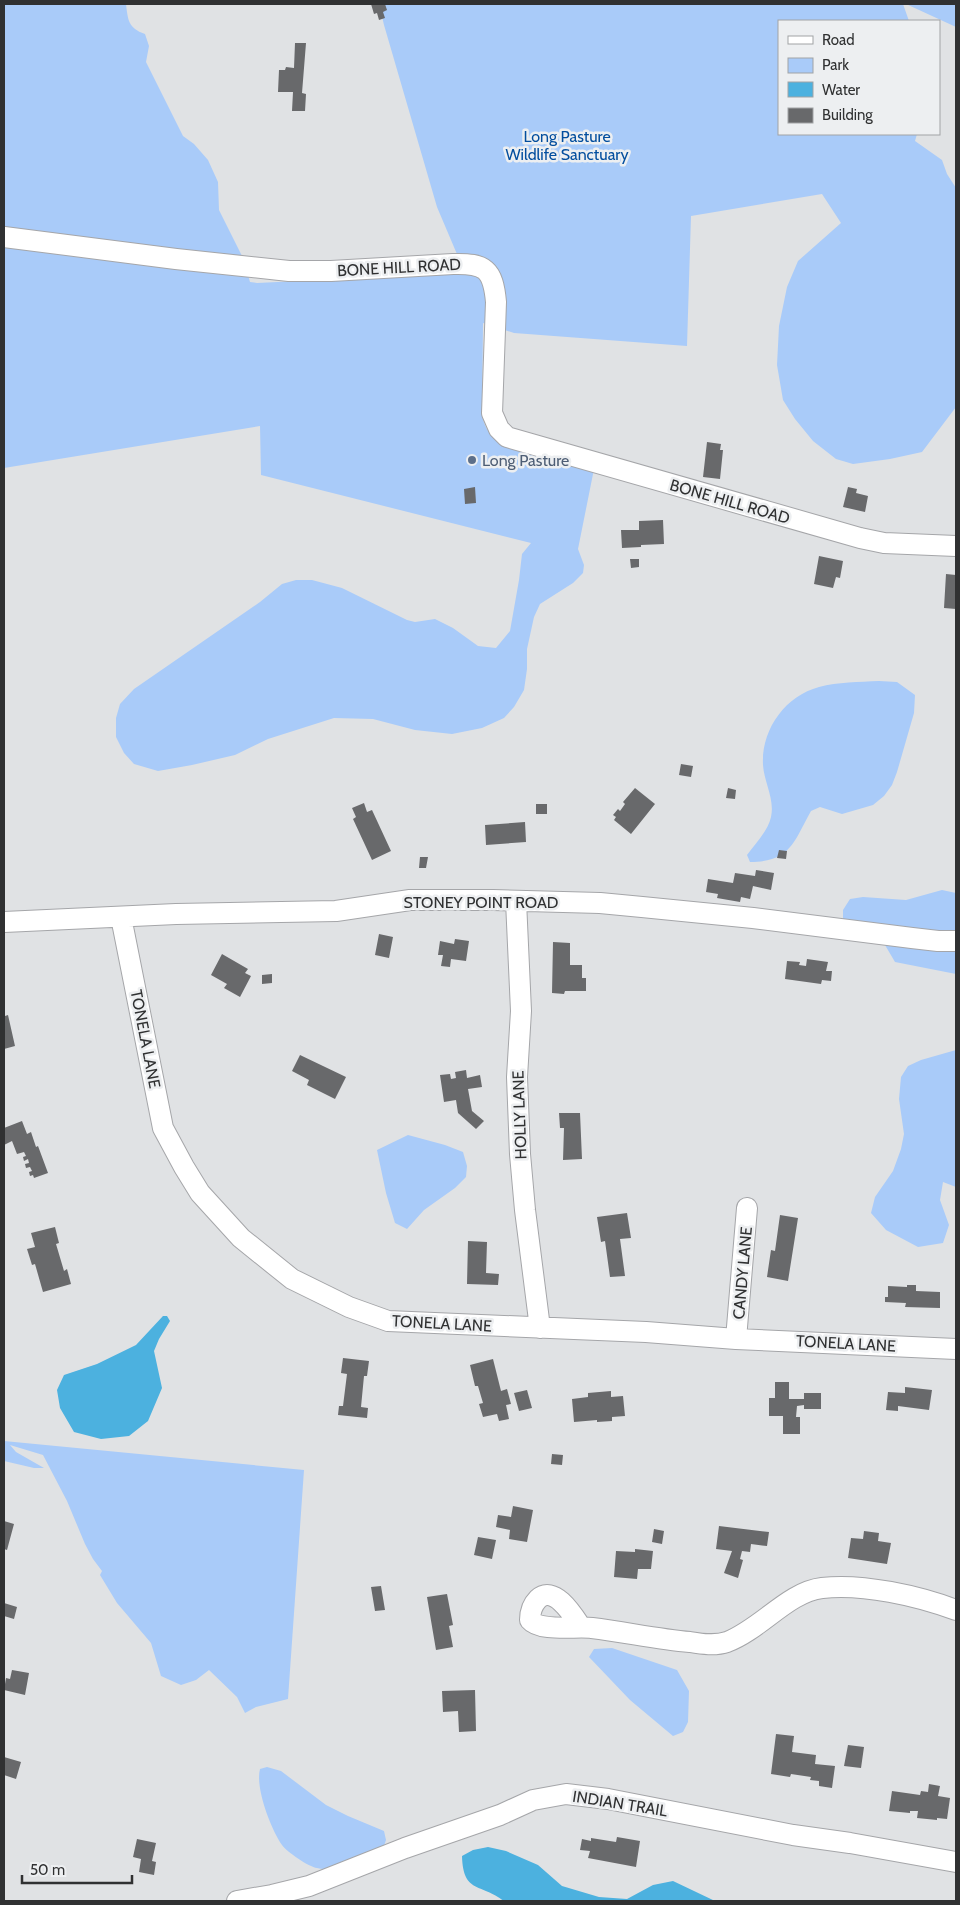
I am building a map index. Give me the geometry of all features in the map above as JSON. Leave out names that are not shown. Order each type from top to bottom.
[{"type":"street","name":"BONE HILL ROAD","points":[[4,237],[288,271],[331,271],[453,264],[477,266],[488,272],[494,284],[496,302],[492,413],[498,429],[507,437],[860,538],[884,543],[956,546]]},
{"type":"street","name":"STONEY POINT ROAD","points":[[4,922],[336,911],[410,900],[516,901],[600,903],[753,918],[938,941],[956,940]]},
{"type":"street","name":"HOLLY LANE","points":[[516,901],[521,1011],[517,1077],[520,1154],[540,1328]]},
{"type":"street","name":"TONELA LANE","points":[[121,917],[164,1128],[200,1193],[241,1238],[292,1279],[349,1307],[388,1321],[956,1348]]},
{"type":"street","name":"CANDY LANE","points":[[736,1339],[747,1208]]},
{"type":"street","points":[[581,1627],[718,1645],[758,1626],[804,1592],[835,1587],[882,1591],[937,1602],[956,1610]]},
{"type":"street","name":"INDIAN TRAIL","points":[[237,1901],[311,1893],[405,1848],[500,1814],[533,1800],[566,1794],[608,1799],[793,1836],[850,1843],[956,1862]]},
{"type":"green space","name":"Long Pasture Wildlife Sanctuary","points":[[4,4],[126,4],[130,23],[139,32],[145,34],[149,46],[146,62],[183,136],[194,144],[208,160],[218,182],[219,210],[243,258],[250,282],[257,283],[465,273],[437,207],[379,4],[903,4],[909,20],[778,20],[778,135],[917,135],[915,141],[942,160],[947,174],[956,188],[956,407],[922,452],[853,464],[836,459],[813,441],[795,419],[783,400],[777,365],[779,326],[787,287],[798,261],[841,223],[822,194],[691,216],[687,346],[514,333],[483,323],[482,415],[491,435],[496,440],[594,469],[578,549],[584,565],[583,573],[573,583],[540,604],[534,617],[527,649],[524,690],[514,707],[504,718],[482,728],[452,734],[415,730],[373,719],[334,718],[268,739],[235,755],[192,765],[158,771],[134,764],[124,753],[116,737],[116,718],[120,704],[134,689],[260,602],[282,584],[296,580],[312,580],[342,588],[407,620],[415,622],[435,619],[453,628],[478,646],[496,648],[510,631],[522,554],[531,543],[261,475],[260,426],[4,468]]},
{"type":"green space","points":[[906,4],[956,4],[956,27]]},
{"type":"green space","points":[[897,682],[915,695],[914,713],[892,785],[884,796],[873,805],[842,814],[820,807],[811,811],[790,848],[783,854],[764,861],[750,862],[747,855],[764,832],[771,817],[772,804],[764,771],[763,752],[766,739],[777,716],[796,698],[819,687],[841,683]]},
{"type":"green space","points":[[942,890],[956,893],[956,974],[895,962],[885,945],[870,940],[843,919],[843,910],[850,899],[863,897],[906,900]]},
{"type":"green space","points":[[956,1050],[956,1187],[943,1182],[940,1200],[949,1225],[943,1243],[918,1247],[886,1230],[871,1213],[875,1197],[893,1171],[901,1149],[904,1134],[899,1099],[901,1077],[908,1066],[921,1060]]},
{"type":"green space","points":[[408,1135],[463,1152],[467,1166],[466,1177],[455,1188],[424,1210],[407,1229],[395,1223],[386,1193],[377,1150]]},
{"type":"green space","points":[[4,1441],[304,1470],[288,1699],[256,1707],[245,1713],[237,1697],[209,1670],[196,1680],[181,1685],[161,1676],[151,1643],[117,1603],[100,1575],[102,1571],[85,1544],[67,1501],[43,1455],[10,1445],[16,1452],[44,1468],[34,1468],[4,1461]]},
{"type":"green space","points":[[612,1648],[677,1670],[689,1691],[688,1722],[683,1732],[673,1736],[630,1700],[589,1657],[594,1649]]},
{"type":"green space","points":[[267,1767],[281,1771],[326,1805],[384,1831],[386,1840],[383,1849],[341,1866],[325,1869],[313,1867],[293,1855],[282,1845],[265,1808],[259,1777],[260,1769]]},
{"type":"water","points":[[163,1316],[167,1316],[170,1321],[154,1351],[162,1388],[148,1421],[129,1436],[101,1439],[74,1432],[60,1408],[57,1390],[64,1375],[97,1364],[136,1345]]},
{"type":"water","points":[[488,1847],[506,1851],[538,1865],[562,1886],[599,1897],[627,1899],[653,1885],[673,1881],[715,1901],[504,1901],[470,1882],[463,1868],[462,1856],[473,1850]]},
{"type":"building","points":[[371,4],[385,4],[387,10],[383,12],[385,18],[379,20],[377,13],[374,14]]},
{"type":"building","points":[[295,43],[306,43],[302,93],[306,94],[305,111],[292,111],[293,92],[278,92],[279,70],[285,70],[286,67],[294,68]]},
{"type":"building","points":[[707,442],[721,444],[720,450],[723,450],[720,479],[703,477]]},
{"type":"building","points":[[475,487],[476,503],[465,504],[464,489]]},
{"type":"building","points":[[848,487],[857,489],[856,493],[868,496],[865,512],[843,507]]},
{"type":"building","points":[[663,520],[664,544],[622,548],[621,530],[639,530],[639,521]]},
{"type":"building","points":[[819,556],[843,561],[840,578],[836,577],[833,588],[814,584]]},
{"type":"building","points":[[630,559],[639,559],[639,567],[631,568]]},
{"type":"building","points":[[946,574],[956,575],[956,609],[944,608]]},
{"type":"building","points":[[681,764],[693,766],[691,777],[679,775]]},
{"type":"building","points":[[635,788],[655,804],[631,834],[614,820],[616,817],[613,815],[618,809],[620,811],[625,804],[623,802]]},
{"type":"building","points":[[728,788],[736,790],[735,799],[726,798]]},
{"type":"building","points":[[364,803],[367,812],[372,810],[391,851],[372,860],[353,819],[356,817],[352,808]]},
{"type":"building","points":[[536,804],[547,804],[547,814],[536,814]]},
{"type":"building","points":[[525,822],[526,842],[486,845],[485,825]]},
{"type":"building","points":[[779,850],[787,851],[786,859],[777,858]]},
{"type":"building","points":[[420,857],[428,857],[426,868],[419,868]]},
{"type":"building","points":[[756,870],[774,873],[771,890],[753,886],[750,899],[741,897],[740,902],[717,898],[718,894],[706,892],[708,879],[733,883],[735,873],[755,876]]},
{"type":"building","points":[[379,934],[393,937],[389,958],[375,955]]},
{"type":"building","points":[[455,939],[469,941],[466,961],[451,959],[450,967],[441,966],[443,955],[438,955],[440,941],[454,944]]},
{"type":"building","points":[[553,942],[570,943],[570,965],[582,965],[582,978],[586,978],[586,991],[565,991],[564,994],[552,993]]},
{"type":"building","points":[[222,954],[248,969],[245,973],[251,976],[240,997],[224,988],[227,984],[211,975]]},
{"type":"building","points":[[807,959],[828,962],[826,971],[832,971],[831,981],[822,980],[821,984],[785,979],[787,961],[800,962],[799,965],[806,966]]},
{"type":"building","points":[[272,974],[272,983],[262,984],[262,975]]},
{"type":"building","points":[[4,1012],[5,1016],[8,1015],[15,1046],[4,1049]]},
{"type":"building","points":[[300,1055],[346,1077],[335,1099],[307,1085],[309,1080],[292,1071]]},
{"type":"building","points":[[466,1070],[467,1078],[480,1075],[482,1087],[468,1089],[472,1111],[484,1121],[476,1129],[458,1113],[456,1100],[444,1102],[440,1075],[450,1074],[451,1079],[456,1078],[455,1072]]},
{"type":"building","points":[[559,1113],[580,1113],[582,1159],[563,1160],[564,1128],[560,1128]]},
{"type":"building","points":[[22,1121],[27,1134],[31,1132],[36,1147],[38,1146],[48,1173],[34,1178],[33,1175],[30,1176],[29,1172],[32,1171],[30,1167],[26,1168],[25,1164],[29,1163],[28,1159],[24,1161],[23,1157],[26,1156],[24,1152],[17,1154],[12,1141],[4,1145],[4,1128]]},
{"type":"building","points":[[627,1213],[631,1238],[620,1239],[625,1276],[610,1277],[605,1241],[601,1242],[597,1217]]},
{"type":"building","points":[[780,1215],[798,1218],[788,1281],[767,1277],[771,1250],[775,1251]]},
{"type":"building","points":[[55,1227],[59,1243],[56,1244],[64,1271],[67,1269],[71,1284],[43,1292],[35,1264],[32,1265],[27,1249],[35,1247],[31,1233]]},
{"type":"building","points":[[468,1241],[487,1242],[486,1273],[499,1274],[498,1285],[467,1284]]},
{"type":"building","points":[[907,1285],[916,1285],[916,1291],[940,1292],[940,1308],[905,1307],[906,1303],[885,1302],[885,1297],[888,1297],[888,1286],[907,1287]]},
{"type":"building","points":[[343,1358],[369,1361],[367,1376],[364,1376],[361,1407],[368,1408],[367,1418],[338,1415],[339,1406],[343,1406],[347,1374],[341,1373]]},
{"type":"building","points":[[493,1359],[501,1391],[507,1389],[511,1404],[506,1405],[509,1419],[499,1421],[497,1414],[483,1417],[479,1404],[483,1403],[478,1386],[475,1386],[470,1365]]},
{"type":"building","points":[[775,1382],[789,1382],[789,1399],[804,1399],[804,1393],[821,1393],[821,1409],[804,1409],[804,1405],[797,1406],[796,1417],[800,1417],[800,1434],[783,1434],[783,1416],[769,1416],[769,1398],[775,1398]]},
{"type":"building","points":[[905,1387],[932,1390],[929,1410],[898,1406],[898,1411],[886,1410],[888,1392],[905,1393]]},
{"type":"building","points":[[527,1390],[532,1408],[519,1411],[514,1393]]},
{"type":"building","points":[[611,1391],[611,1397],[623,1396],[625,1416],[612,1417],[612,1421],[574,1422],[572,1399],[588,1397],[588,1393]]},
{"type":"building","points":[[552,1454],[563,1455],[562,1465],[551,1464]]},
{"type":"building","points":[[513,1506],[533,1510],[527,1542],[509,1539],[510,1530],[496,1527],[498,1515],[511,1517]]},
{"type":"building","points":[[4,1521],[14,1524],[7,1550],[4,1549]]},
{"type":"building","points":[[719,1526],[769,1532],[767,1546],[751,1544],[750,1552],[742,1551],[740,1559],[743,1560],[738,1578],[724,1573],[732,1551],[716,1549]]},
{"type":"building","points":[[654,1529],[664,1531],[662,1544],[652,1542]]},
{"type":"building","points":[[864,1531],[879,1533],[878,1541],[891,1543],[887,1564],[848,1558],[851,1538],[863,1539]]},
{"type":"building","points":[[478,1537],[496,1540],[492,1559],[474,1555]]},
{"type":"building","points":[[635,1549],[653,1551],[651,1569],[638,1569],[637,1579],[614,1577],[616,1551],[635,1552]]},
{"type":"building","points":[[381,1586],[385,1610],[375,1611],[371,1587]]},
{"type":"building","points":[[447,1594],[453,1625],[449,1626],[453,1647],[436,1650],[427,1597]]},
{"type":"building","points":[[4,1603],[17,1607],[14,1619],[4,1616]]},
{"type":"building","points":[[12,1670],[29,1673],[25,1695],[4,1690],[6,1678],[10,1679]]},
{"type":"building","points":[[475,1690],[476,1731],[459,1732],[458,1711],[443,1712],[442,1691]]},
{"type":"building","points":[[776,1734],[794,1736],[792,1752],[816,1755],[815,1764],[835,1766],[832,1788],[819,1786],[819,1781],[810,1780],[811,1777],[791,1774],[790,1777],[771,1774]]},
{"type":"building","points":[[848,1745],[864,1747],[861,1768],[844,1766]]},
{"type":"building","points":[[4,1757],[21,1762],[16,1779],[4,1775]]},
{"type":"building","points":[[929,1784],[940,1786],[938,1796],[950,1798],[947,1819],[917,1818],[918,1811],[910,1811],[910,1813],[889,1811],[892,1791],[920,1795],[921,1791],[928,1792]]},
{"type":"building","points":[[617,1837],[640,1841],[636,1867],[588,1858],[590,1851],[580,1850],[582,1839],[591,1841],[591,1838],[616,1842]]},
{"type":"building","points":[[137,1839],[156,1843],[152,1861],[156,1862],[154,1875],[139,1872],[141,1859],[133,1857]]},
{"type":"place","name":"Long Pasture","points":[[472,460]]}]
